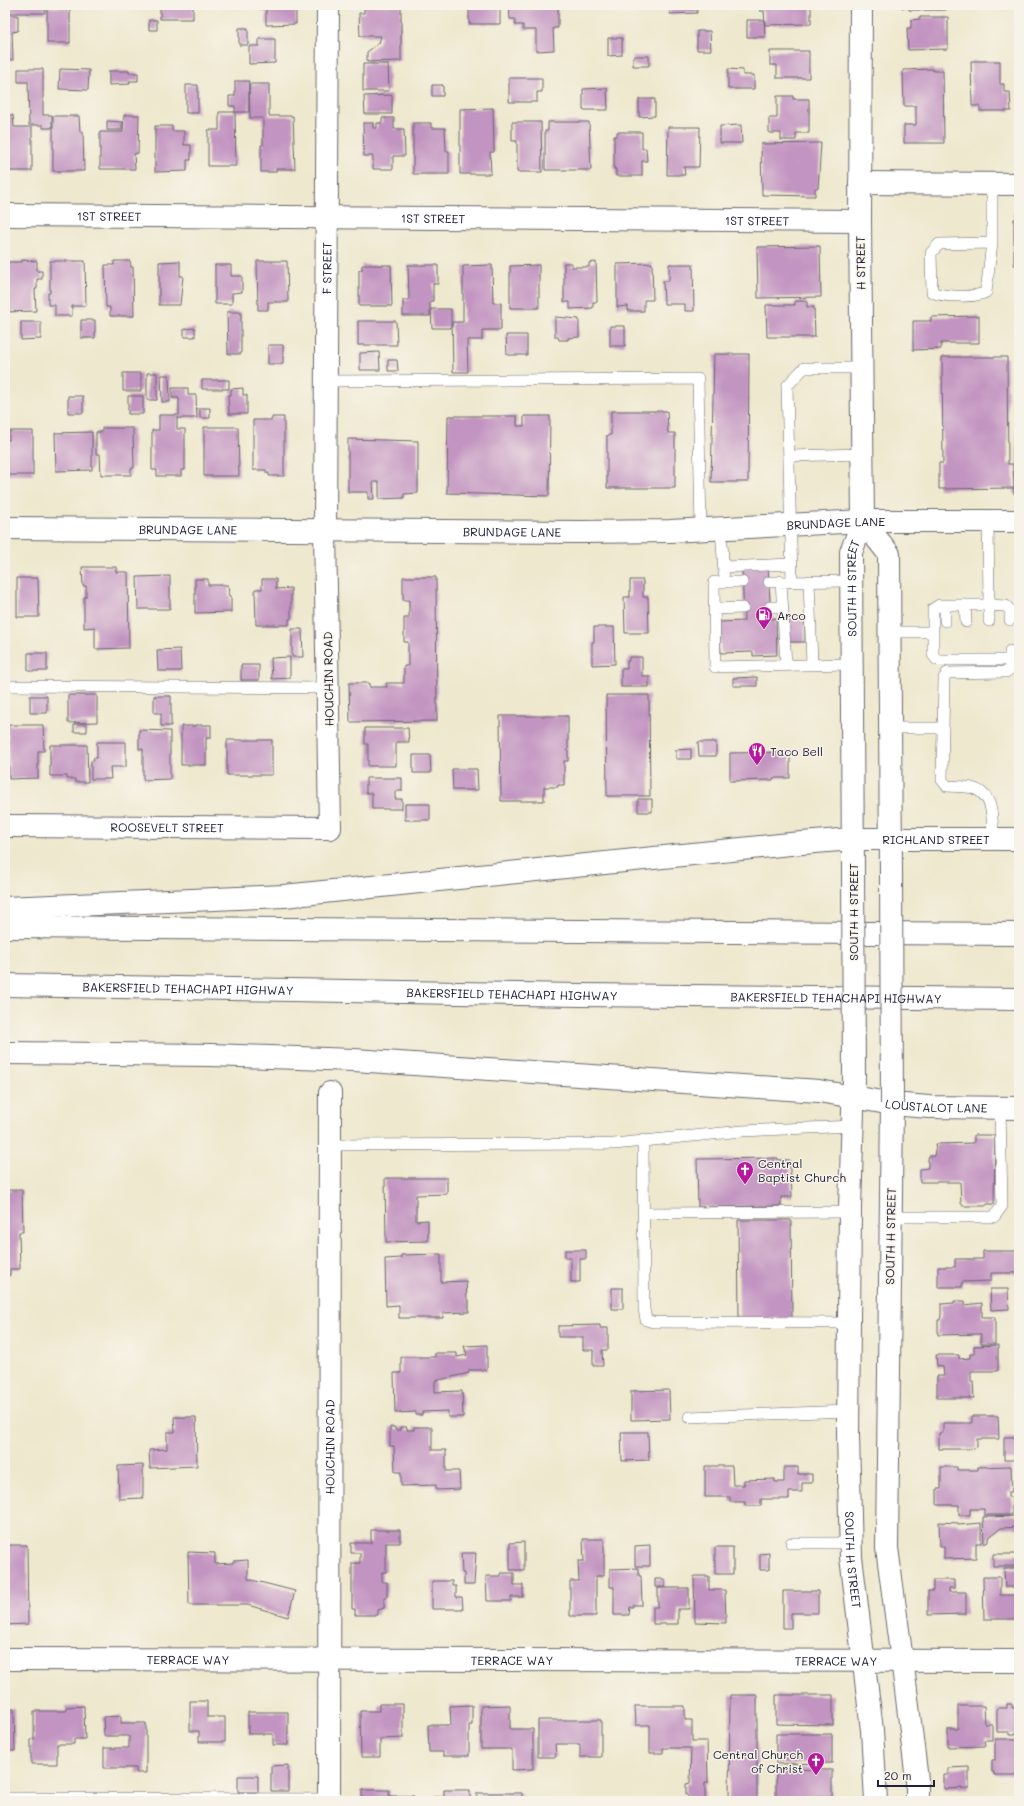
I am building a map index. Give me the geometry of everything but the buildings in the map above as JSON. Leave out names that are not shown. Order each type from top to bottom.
[{"type":"main road","name":"F STREET","points":[[325,530],[328,5]]},
{"type":"main road","name":"H STREET","points":[[861,5],[860,221],[863,521]]},
{"type":"main road","points":[[860,183],[1019,184]]},
{"type":"main road","name":"1ST STREET","points":[[5,215],[860,221]]},
{"type":"main road","name":"BRUNDAGE LANE","points":[[5,528],[588,532],[711,530],[863,521],[1019,521]]},
{"type":"main road","name":"SOUTH H STREET","points":[[863,521],[851,552],[854,1096],[850,1212],[848,1411],[851,1543],[863,1661],[872,1730],[876,1801]]},
{"type":"main road","name":"SOUTH H STREET","points":[[863,521],[889,554],[892,1104],[887,1548],[917,1780],[917,1801]]},
{"type":"main road","name":"HOUCHIN ROAD","points":[[325,530],[330,828]]},
{"type":"main road","name":"ROOSEVELT STREET","points":[[5,826],[330,828]]},
{"type":"main road","name":"RICHLAND STREET","points":[[5,908],[284,896],[790,844],[852,839],[1019,839]]},
{"type":"main road","points":[[5,927],[1019,934]]},
{"type":"main road","name":"BAKERSFIELD TEHACHAPI HIGHWAY","points":[[5,985],[563,995],[1019,999]]},
{"type":"main road","name":"LOUSTALOT LANE","points":[[5,1052],[211,1055],[354,1060],[819,1091],[854,1096],[892,1104],[929,1107],[1010,1108]]},
{"type":"main road","name":"HOUCHIN ROAD","points":[[329,1800],[330,1093]]},
{"type":"main road","name":"TERRACE WAY","points":[[5,1659],[1019,1661]]},
{"type":"lane","points":[[992,184],[992,243],[986,292],[977,296],[939,295],[932,292],[931,253],[935,247],[939,244],[992,243]]},
{"type":"lane","points":[[786,665],[783,607],[786,582],[791,564],[787,386],[804,368],[862,368]]},
{"type":"lane","points":[[326,380],[698,379],[711,530],[724,566],[725,582]]},
{"type":"lane","points":[[789,456],[862,454]]},
{"type":"lane","points":[[988,521],[989,621]]},
{"type":"lane","points":[[724,566],[791,564]]},
{"type":"lane","points":[[809,581],[812,665]]},
{"type":"lane","points":[[769,582],[851,581]]},
{"type":"lane","points":[[742,582],[714,582],[715,667],[851,664]]},
{"type":"lane","points":[[993,839],[991,808],[989,801],[982,792],[971,788],[947,786],[942,780],[944,678],[947,673],[1006,672],[1010,669],[1010,655],[945,655],[938,660],[933,655],[933,609],[939,605],[1006,606],[1010,610],[1010,620]]},
{"type":"lane","points":[[945,605],[945,621]]},
{"type":"lane","points":[[965,605],[966,622]]},
{"type":"lane","points":[[770,607],[783,607]]},
{"type":"lane","points":[[714,609],[743,608]]},
{"type":"lane","points":[[889,632],[933,632]]},
{"type":"lane","points":[[5,686],[328,688]]},
{"type":"lane","points":[[890,728],[943,728]]},
{"type":"lane","points":[[890,1217],[994,1217],[1002,1206],[1010,1108]]},
{"type":"lane","points":[[330,1145],[614,1144],[742,1131],[853,1126]]},
{"type":"lane","points":[[643,1140],[644,1309],[646,1320],[653,1322],[849,1323]]},
{"type":"lane","points":[[644,1213],[850,1212]]},
{"type":"lane","points":[[689,1417],[848,1411]]},
{"type":"lane","points":[[792,1543],[851,1543]]},
{"type":"lane","points":[[5,1798],[329,1800]]},
{"type":"place","name":"Arco","points":[[764,630]]},
{"type":"place","name":"Taco Bell","points":[[757,766]]},
{"type":"place","name":"Central Baptist Church","points":[[745,1185]]},
{"type":"place","name":"Central Church of Christ","points":[[816,1776]]}]
